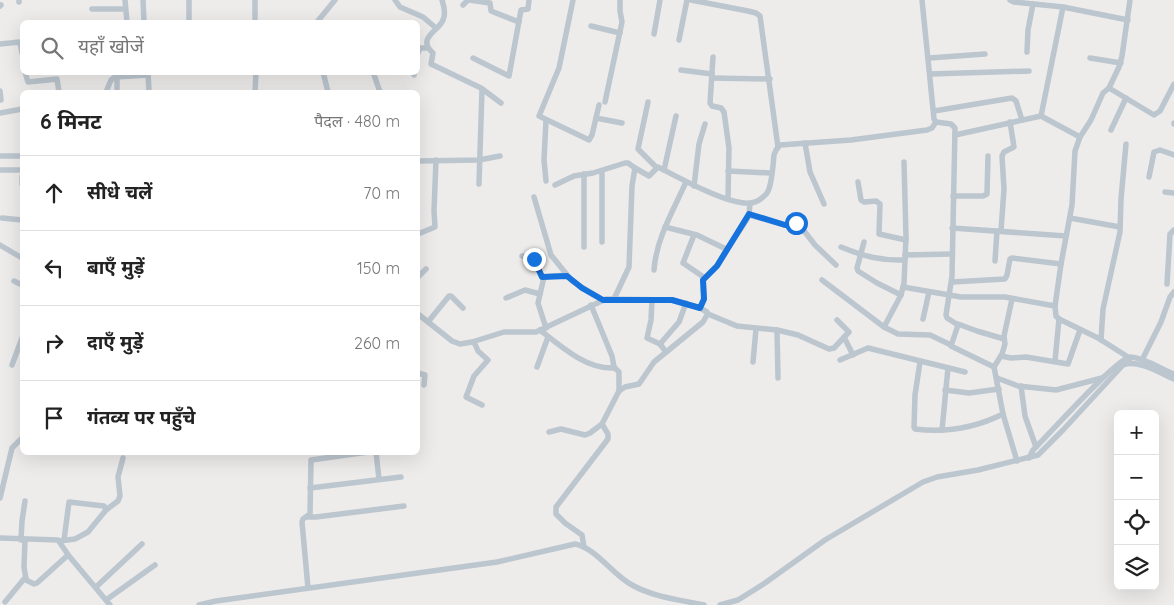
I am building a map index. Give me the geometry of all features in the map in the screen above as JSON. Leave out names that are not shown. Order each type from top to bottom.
[{"type":"street","points":[[125,0],[126,20]]},
{"type":"street","points":[[143,0],[144,20]]},
{"type":"street","points":[[189,0],[189,20]]},
{"type":"street","points":[[255,0],[255,20]]},
{"type":"street","points":[[319,20],[335,0]]},
{"type":"street","points":[[395,0],[400,7],[423,17],[436,28]]},
{"type":"street","points":[[442,0],[444,18],[442,23],[429,37],[427,43],[428,48],[433,54],[431,65],[482,89],[501,103]]},
{"type":"street","points":[[463,5],[469,0],[490,4],[492,12],[519,22]]},
{"type":"street","points":[[473,58],[509,76],[521,10],[528,9],[529,0]]},
{"type":"street","points":[[573,0],[559,68],[539,115],[589,140],[592,136],[598,105]]},
{"type":"street","points":[[605,102],[622,22],[620,0]]},
{"type":"street","points":[[654,34],[660,0]]},
{"type":"street","points":[[679,40],[687,0]]},
{"type":"street","points":[[648,102],[638,149],[656,167],[694,186],[728,198],[750,203],[761,199],[768,192],[774,155],[778,147],[760,16],[726,3],[691,0]]},
{"type":"street","points":[[922,0],[934,119],[936,122]]},
{"type":"street","points":[[1010,0],[1063,7],[1128,20]]},
{"type":"street","points":[[1130,0],[1121,63],[1109,88],[1080,137],[1075,151],[1073,198],[1061,264],[1055,312],[1059,319],[1101,340],[1130,360],[1174,379]]},
{"type":"street","points":[[1027,52],[1028,30],[1033,4]]},
{"type":"street","points":[[1041,116],[1063,7]]},
{"type":"street","points":[[92,9],[126,9]]},
{"type":"street","points":[[591,26],[620,33]]},
{"type":"street","points":[[0,44],[20,42]]},
{"type":"street","points":[[420,48],[428,48]]},
{"type":"street","points":[[929,58],[985,54]]},
{"type":"street","points":[[713,57],[710,103],[712,106],[721,108],[724,112],[729,142],[728,198]]},
{"type":"street","points":[[1090,58],[1121,63]]},
{"type":"street","points":[[681,70],[712,76],[770,79]]},
{"type":"street","points":[[930,74],[1029,71]]},
{"type":"street","points":[[26,75],[28,82],[57,79],[59,90]]},
{"type":"street","points":[[107,90],[112,80],[126,75]]},
{"type":"street","points":[[148,75],[149,90]]},
{"type":"street","points":[[255,90],[256,75]]},
{"type":"street","points":[[324,75],[328,90]]},
{"type":"street","points":[[374,75],[379,90]]},
{"type":"street","points":[[116,77],[117,90]]},
{"type":"street","points":[[1109,88],[1154,115],[1160,111],[1174,84]]},
{"type":"street","points":[[479,184],[482,89]]},
{"type":"street","points":[[0,91],[1,100]]},
{"type":"street","points":[[934,111],[1012,98],[1016,101],[1022,120]]},
{"type":"street","points":[[1111,130],[1126,98]]},
{"type":"street","points":[[0,112],[20,109]]},
{"type":"street","points":[[664,170],[676,116]]},
{"type":"street","points":[[955,135],[1041,116],[1080,137]]},
{"type":"street","points":[[596,118],[622,124]]},
{"type":"street","points":[[546,120],[544,160],[546,181]]},
{"type":"street","points":[[778,147],[784,144],[851,140],[926,130],[932,128],[936,122]]},
{"type":"street","points":[[936,122],[952,124],[955,128],[952,282],[946,317],[977,332],[1004,339]]},
{"type":"street","points":[[995,261],[1004,189],[1002,154],[1014,147],[1010,122]]},
{"type":"street","points":[[694,186],[699,144],[705,124]]},
{"type":"street","points":[[805,143],[810,172],[824,204]]},
{"type":"street","points":[[1101,340],[1103,309],[1120,227],[1126,144]]},
{"type":"street","points":[[1149,177],[1154,152],[1160,150],[1174,155]]},
{"type":"street","points":[[0,156],[20,156]]},
{"type":"street","points":[[420,161],[479,160],[500,156]]},
{"type":"street","points":[[953,196],[984,196],[987,194],[988,156]]},
{"type":"street","points":[[420,233],[435,227],[436,160]]},
{"type":"street","points":[[884,328],[901,295],[903,287],[906,240],[904,162]]},
{"type":"street","points":[[556,185],[574,176],[602,171],[624,163],[628,163],[649,176],[656,167]]},
{"type":"street","points":[[614,299],[629,268],[632,186],[635,168]]},
{"type":"street","points":[[0,170],[20,170]]},
{"type":"street","points":[[602,171],[602,242]]},
{"type":"street","points":[[728,171],[771,173]]},
{"type":"street","points":[[584,174],[584,247]]},
{"type":"street","points":[[654,270],[656,254],[665,227],[686,182]]},
{"type":"street","points":[[858,182],[861,200],[864,202],[876,201],[880,204],[879,234],[906,240]]},
{"type":"street","points":[[1165,192],[1174,193]]},
{"type":"street","points":[[534,197],[549,252],[567,276],[582,288],[603,300]]},
{"type":"street","points":[[700,308],[704,299],[704,278],[717,266],[749,214],[750,203]]},
{"type":"street","points":[[749,214],[785,225],[798,223],[815,245],[836,265]]},
{"type":"street","points":[[2,218],[20,220]]},
{"type":"street","points":[[1070,218],[1120,227]]},
{"type":"street","points":[[665,227],[694,235],[726,249]]},
{"type":"street","points":[[952,228],[1066,236]]},
{"type":"street","points":[[1166,284],[1172,250],[1170,234],[1174,230]]},
{"type":"street","points":[[694,235],[683,263],[704,278]]},
{"type":"street","points":[[864,242],[857,268],[858,271],[901,295]]},
{"type":"street","points":[[0,246],[20,257]]},
{"type":"street","points":[[841,247],[860,255],[885,260],[952,254]]},
{"type":"street","points":[[522,256],[533,258],[541,276],[567,276]]},
{"type":"street","points":[[952,282],[1005,279],[1010,259],[1012,258],[1061,264]]},
{"type":"street","points":[[420,275],[426,270]]},
{"type":"street","points":[[544,277],[538,305],[543,329],[548,337],[588,363],[604,368],[615,368]]},
{"type":"street","points":[[822,280],[884,328],[896,333],[930,335],[994,366]]},
{"type":"street","points":[[14,281],[20,284]]},
{"type":"street","points":[[903,287],[950,295],[1012,299],[1055,306]]},
{"type":"street","points":[[506,298],[525,290],[540,294]]},
{"type":"street","points":[[923,319],[929,292]]},
{"type":"street","points":[[1142,360],[1171,305],[1174,292]]},
{"type":"street","points":[[428,322],[449,296],[463,308]]},
{"type":"street","points":[[1012,299],[1004,339],[1005,344],[1001,356],[994,366],[1003,414],[1017,461]]},
{"type":"street","points":[[420,317],[455,343],[466,344],[504,332],[527,333],[543,329],[603,300],[672,300],[700,308],[708,314],[737,326],[777,330],[806,337],[829,349],[834,348],[849,332],[837,320]]},
{"type":"street","points":[[652,300],[651,320],[647,338],[660,344],[666,352]]},
{"type":"street","points":[[660,344],[679,322],[686,303]]},
{"type":"street","points":[[549,432],[560,429],[585,435],[602,424],[619,391],[620,374],[615,368],[591,305]]},
{"type":"street","points":[[619,391],[625,387],[639,384],[650,367],[703,322],[708,314]]},
{"type":"street","points":[[1055,361],[1059,319]]},
{"type":"street","points":[[951,345],[958,324]]},
{"type":"street","points":[[753,362],[756,329]]},
{"type":"street","points":[[777,330],[778,378]]},
{"type":"street","points":[[1001,356],[1068,363],[1080,330]]},
{"type":"street","points":[[537,367],[548,337]]},
{"type":"street","points":[[844,337],[853,355]]},
{"type":"street","points":[[474,342],[478,351],[488,360],[474,376],[466,397],[482,405]]},
{"type":"street","points":[[12,365],[20,343]]},
{"type":"street","points":[[840,360],[868,348],[965,372]]},
{"type":"street","points":[[1029,458],[1036,447],[1102,378],[1124,358],[1142,360],[1174,374]]},
{"type":"street","points":[[720,605],[738,600],[765,584],[824,540],[923,482],[937,477],[1038,455],[1044,451],[1118,370],[1130,360]]},
{"type":"street","points":[[920,362],[915,395],[914,427],[916,430],[974,427],[1003,414]]},
{"type":"street","points":[[942,430],[948,368]]},
{"type":"street","points":[[420,374],[425,375],[424,385]]},
{"type":"street","points":[[997,378],[1021,386],[1060,389],[1102,378]]},
{"type":"street","points":[[1021,386],[1024,416],[1036,447]]},
{"type":"street","points":[[945,390],[969,393],[999,390]]},
{"type":"street","points":[[584,547],[583,536],[557,516],[555,509],[608,439],[608,434],[602,424]]},
{"type":"street","points":[[0,498],[12,448],[20,440]]},
{"type":"street","points":[[308,517],[310,514],[310,462],[312,459],[344,455]]},
{"type":"street","points":[[376,455],[379,479]]},
{"type":"street","points":[[0,538],[62,541],[76,539],[88,532],[106,510],[119,499],[118,477],[122,458]]},
{"type":"street","points":[[310,488],[402,477]]},
{"type":"street","points":[[25,501],[22,521],[26,579]]},
{"type":"street","points":[[106,510],[104,506],[68,502],[62,541],[76,565],[108,603],[155,565]]},
{"type":"street","points":[[308,588],[303,519],[404,506]]},
{"type":"street","points":[[96,588],[142,544]]},
{"type":"street","points":[[199,605],[216,601],[497,562],[572,544],[584,547],[633,586],[665,597],[704,605]]},
{"type":"street","points":[[26,579],[37,583],[68,554]]},
{"type":"street","points":[[5,602],[26,579]]},
{"type":"route","points":[[534,259],[542,277],[567,276],[582,288],[603,300],[672,300],[700,308],[704,299],[704,278],[717,266],[749,214],[788,226],[796,223]]}]
